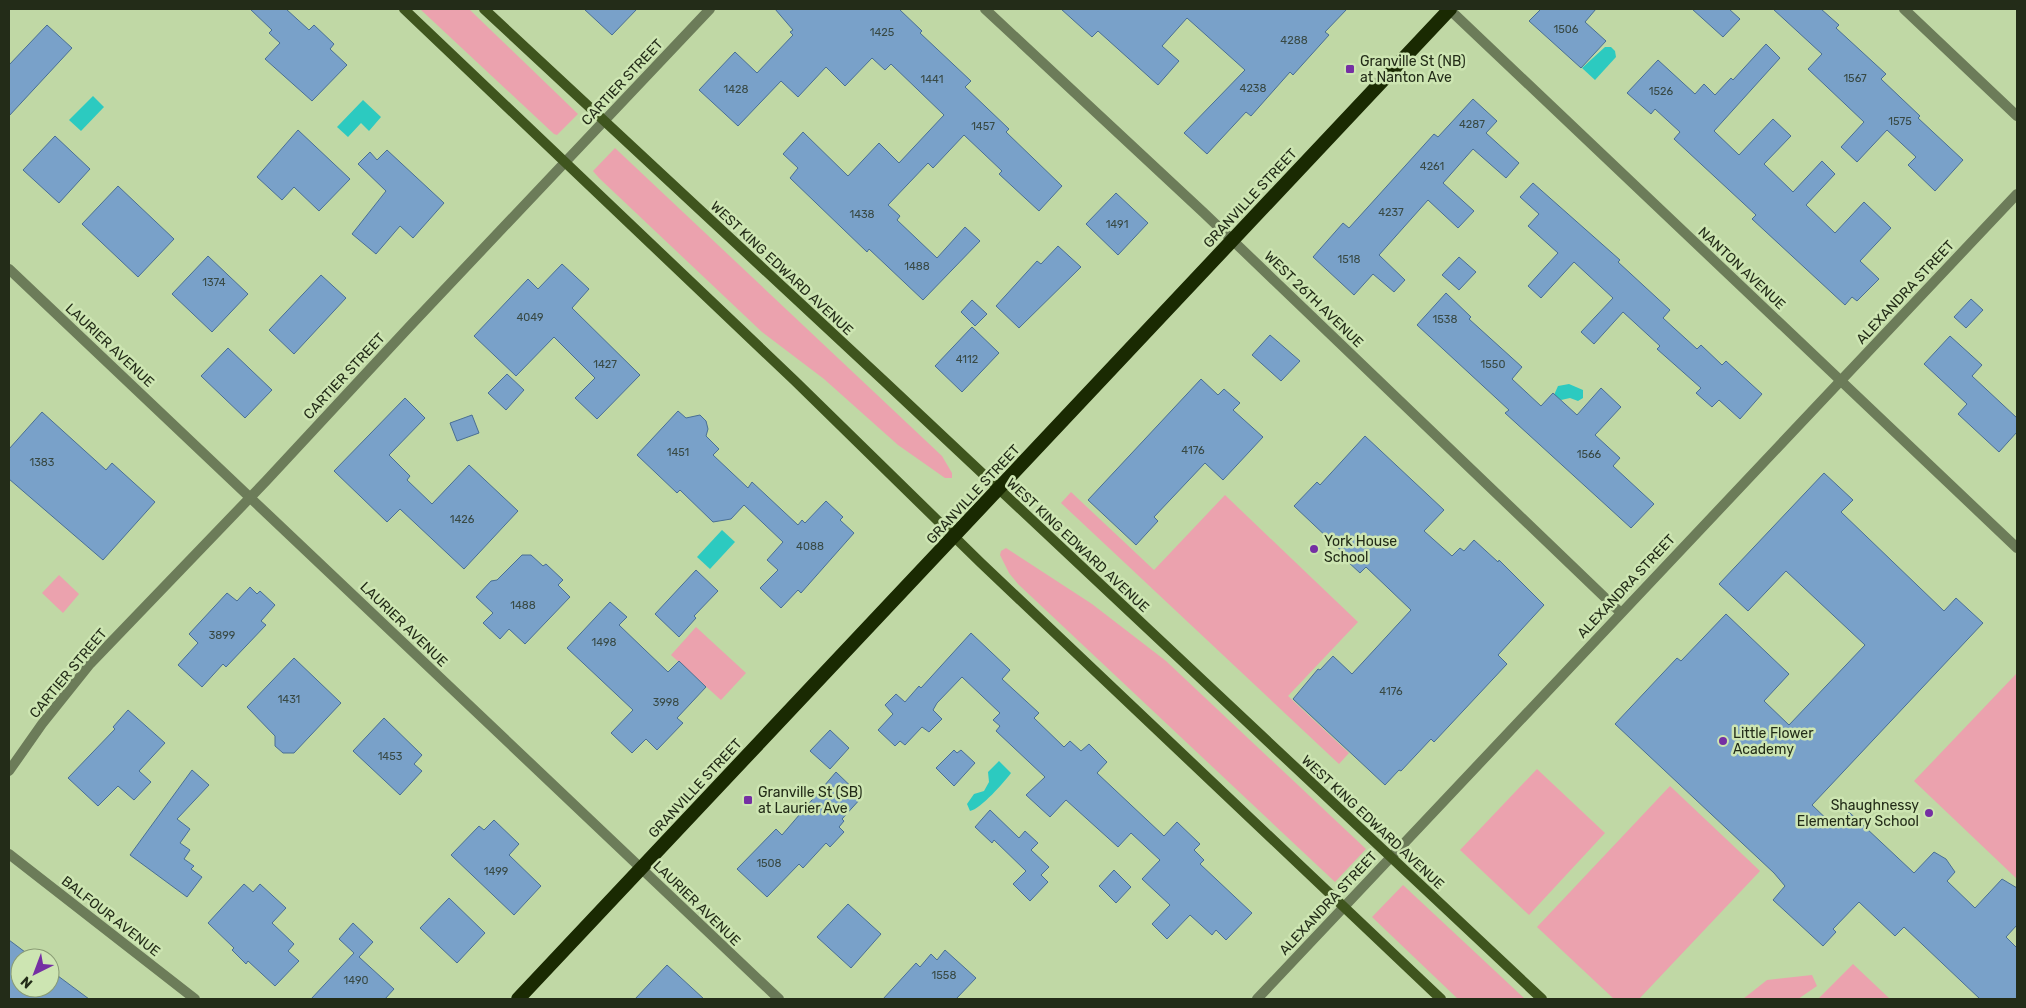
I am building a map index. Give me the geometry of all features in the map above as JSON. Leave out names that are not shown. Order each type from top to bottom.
[{"type":"highway","name":"GRANVILLE STREET","points":[[518,999],[1450,9]]},
{"type":"main road","points":[[404,9],[795,380],[954,538],[1442,999]]},
{"type":"main road","name":"WEST KING EDWARD AVENUE","points":[[484,9],[1542,999]]},
{"type":"street","name":"CARTIER STREET","points":[[9,771],[42,724],[90,664],[251,497],[710,9]]},
{"type":"street","name":"WEST 26TH AVENUE","points":[[985,9],[1233,241],[1620,612]]},
{"type":"street","name":"NANTON AVENUE","points":[[1450,9],[2017,548]]},
{"type":"street","points":[[1904,9],[2017,116]]},
{"type":"street","name":"ALEXANDRA STREET","points":[[1257,999],[1620,612],[2017,194]]},
{"type":"street","name":"LAURIER AVENUE","points":[[9,269],[779,999]]},
{"type":"street","name":"BALFOUR AVENUE","points":[[9,854],[195,999]]},
{"type":"shaded area","points":[[420,9],[469,9],[578,114],[557,135],[554,134]]},
{"type":"shaded area","points":[[615,148],[942,456],[952,473],[952,478],[945,478],[898,445],[824,379],[762,332],[599,178],[593,171]]},
{"type":"shaded area","points":[[1071,492],[1154,570],[1225,495],[1358,622],[1288,696],[1349,753],[1339,764],[1061,503]]},
{"type":"shaded area","points":[[1006,548],[1092,604],[1166,661],[1366,849],[1335,882],[1018,584],[1009,573],[1000,555],[1001,551]]},
{"type":"shaded area","points":[[59,575],[79,594],[63,613],[42,593]]},
{"type":"shaded area","points":[[696,627],[746,673],[721,700],[671,655]]},
{"type":"shaded area","points":[[2017,673],[2017,879],[1914,781]]},
{"type":"shaded area","points":[[1537,769],[1605,833],[1529,915],[1460,850]]},
{"type":"shaded area","points":[[1670,786],[1760,871],[1639,999],[1614,999],[1537,927]]},
{"type":"shaded area","points":[[1403,885],[1525,999],[1458,999],[1372,917]]},
{"type":"shaded area","points":[[1853,964],[1890,999],[1818,999]]},
{"type":"shaded area","points":[[1812,975],[1817,986],[1798,999],[1743,999],[1767,980]]},
{"type":"water","points":[[1605,47],[1611,47],[1615,51],[1616,57],[1595,80],[1582,68]]},
{"type":"water","points":[[93,96],[104,107],[81,131],[69,120]]},
{"type":"water","points":[[363,100],[381,117],[369,131],[361,123],[348,137],[337,127]]},
{"type":"water","points":[[1569,384],[1583,390],[1583,398],[1578,401],[1570,398],[1561,400],[1554,395],[1558,386]]},
{"type":"water","points":[[722,530],[735,542],[710,569],[697,557]]},
{"type":"water","points":[[999,761],[1011,773],[986,800],[970,811],[967,804],[974,794],[984,791],[989,782],[988,772]]},
{"type":"building","points":[[250,9],[286,9],[309,30],[314,25],[334,44],[330,49],[347,65],[312,101],[265,59],[280,43],[269,33],[272,30]]},
{"type":"building","points":[[584,9],[637,9],[612,35]]},
{"type":"building","points":[[775,9],[899,9],[922,31],[920,33],[971,81],[965,87],[1009,129],[1006,132],[1062,186],[1039,211],[999,174],[1002,171],[964,135],[933,168],[928,163],[888,205],[900,216],[897,220],[937,258],[965,227],[980,241],[923,300],[869,249],[867,252],[790,178],[798,168],[783,154],[803,132],[848,176],[879,143],[899,163],[944,115],[891,64],[885,70],[872,58],[845,86],[826,67],[798,97],[781,81],[738,126],[699,90],[735,52],[757,73],[793,35],[790,32],[793,30]]},
{"type":"building","points":[[1061,9],[1347,9],[1325,32],[1329,35],[1293,75],[1290,72],[1251,116],[1246,112],[1207,154],[1184,133],[1245,70],[1187,18],[1162,46],[1179,61],[1158,85],[1098,31],[1092,37]]},
{"type":"building","points":[[1541,9],[1596,9],[1585,22],[1606,41],[1581,68],[1529,21]]},
{"type":"building","points":[[1692,9],[1729,9],[1740,19],[1723,37]]},
{"type":"building","points":[[1773,9],[1821,9],[1839,25],[1836,28],[1886,74],[1881,79],[1920,116],[1918,118],[1963,160],[1935,191],[1908,165],[1916,157],[1887,130],[1857,162],[1841,147],[1864,122],[1808,69],[1822,54]]},
{"type":"building","points":[[47,25],[72,48],[9,116],[9,65]]},
{"type":"building","points":[[1766,44],[1780,58],[1714,131],[1739,155],[1773,119],[1791,136],[1764,164],[1793,192],[1822,161],[1835,174],[1806,205],[1835,233],[1864,202],[1891,228],[1860,261],[1879,279],[1857,301],[1852,297],[1845,305],[1752,219],[1756,215],[1674,139],[1680,132],[1655,109],[1651,114],[1627,93],[1658,60],[1695,94],[1704,84],[1715,95],[1731,78],[1733,80]]},
{"type":"building","points":[[1473,99],[1497,121],[1486,133],[1519,163],[1506,178],[1473,149],[1443,183],[1474,211],[1458,228],[1428,200],[1379,255],[1405,280],[1394,292],[1373,274],[1354,295],[1313,257],[1343,223],[1349,228],[1434,134],[1438,137]]},
{"type":"building","points":[[298,130],[350,179],[319,211],[294,187],[282,200],[257,177]]},
{"type":"building","points":[[55,136],[90,169],[59,203],[23,170]]},
{"type":"building","points":[[387,150],[444,203],[413,238],[400,226],[376,254],[352,234],[386,191],[358,164],[370,152],[377,160]]},
{"type":"building","points":[[1533,183],[1620,260],[1618,262],[1670,310],[1663,318],[1697,349],[1701,345],[1722,365],[1726,361],[1762,394],[1740,419],[1719,400],[1712,407],[1696,393],[1701,388],[1657,349],[1660,346],[1623,312],[1594,344],[1581,332],[1613,298],[1574,262],[1541,298],[1528,286],[1558,253],[1528,226],[1539,214],[1520,197]]},
{"type":"building","points":[[118,186],[174,239],[138,277],[82,224]]},
{"type":"building","points":[[1116,193],[1148,223],[1118,255],[1086,224]]},
{"type":"building","points":[[1058,246],[1081,267],[1019,328],[996,306],[1037,261],[1041,264]]},
{"type":"building","points":[[208,256],[248,294],[212,332],[172,294]]},
{"type":"building","points":[[1459,257],[1476,272],[1459,290],[1442,275]]},
{"type":"building","points":[[562,264],[589,289],[572,308],[640,375],[597,419],[575,398],[595,378],[554,337],[516,376],[474,336],[528,279],[538,289]]},
{"type":"building","points":[[321,275],[346,298],[294,354],[269,330]]},
{"type":"building","points":[[1446,293],[1471,317],[1469,319],[1522,367],[1512,379],[1541,406],[1553,393],[1577,415],[1601,388],[1621,407],[1595,435],[1620,458],[1613,466],[1654,504],[1631,528],[1505,413],[1509,410],[1417,325]]},
{"type":"building","points":[[1971,299],[1983,310],[1966,328],[1954,317]]},
{"type":"building","points":[[972,300],[987,314],[975,326],[961,312]]},
{"type":"building","points":[[972,327],[999,353],[962,392],[935,366]]},
{"type":"building","points":[[1270,335],[1300,361],[1281,381],[1252,355]]},
{"type":"building","points":[[1950,336],[1982,365],[1972,376],[2017,418],[2017,432],[1999,452],[1958,414],[1967,404],[1924,364]]},
{"type":"building","points":[[228,348],[272,390],[245,418],[201,376]]},
{"type":"building","points":[[507,374],[524,390],[506,410],[488,393]]},
{"type":"building","points":[[1201,379],[1218,395],[1224,389],[1240,403],[1233,410],[1263,437],[1223,480],[1205,463],[1154,517],[1158,521],[1136,545],[1088,500]]},
{"type":"building","points":[[405,398],[425,418],[389,455],[410,476],[407,480],[432,504],[469,465],[518,511],[464,569],[400,509],[387,522],[334,471]]},
{"type":"building","points":[[678,411],[686,418],[700,415],[706,421],[708,429],[706,436],[719,449],[713,455],[748,488],[752,482],[798,525],[802,520],[805,523],[826,501],[843,517],[840,520],[854,533],[801,593],[798,590],[781,608],[760,588],[778,570],[767,560],[783,542],[744,505],[731,519],[713,522],[680,490],[677,493],[637,455]]},
{"type":"building","points":[[42,412],[106,470],[112,463],[155,502],[103,560],[9,479],[9,449]]},
{"type":"building","points":[[472,415],[479,433],[457,441],[450,423]]},
{"type":"building","points":[[1365,436],[1444,510],[1424,531],[1452,556],[1460,548],[1464,551],[1474,540],[1498,562],[1499,560],[1544,605],[1498,655],[1507,664],[1434,742],[1431,739],[1385,785],[1293,699],[1318,669],[1320,670],[1333,656],[1352,674],[1411,610],[1366,567],[1360,573],[1347,561],[1349,558],[1294,506],[1317,482],[1320,485]]},
{"type":"building","points":[[1824,473],[1853,500],[1841,512],[1944,611],[1956,598],[1983,623],[1812,805],[1835,827],[1849,812],[1914,873],[1934,852],[1946,859],[1955,872],[1947,881],[1975,908],[2002,879],[2017,888],[2017,925],[2006,937],[2017,948],[2017,999],[1980,999],[1904,927],[1895,936],[1859,902],[1833,929],[1836,932],[1823,946],[1773,900],[1785,886],[1774,873],[1615,724],[1677,658],[1681,661],[1726,614],[1789,674],[1764,701],[1789,725],[1865,645],[1786,571],[1748,611],[1719,584]]},
{"type":"building","points":[[522,555],[531,555],[543,566],[546,564],[563,580],[558,585],[570,597],[525,644],[509,629],[500,639],[483,623],[493,613],[476,597],[491,581],[497,580]]},
{"type":"building","points":[[696,570],[718,591],[694,616],[696,618],[679,637],[655,614]]},
{"type":"building","points":[[250,587],[257,594],[260,591],[275,605],[261,621],[266,625],[226,667],[223,664],[202,687],[178,665],[198,643],[189,634],[227,593],[237,601]]},
{"type":"building","points":[[610,602],[627,617],[619,625],[668,672],[679,661],[706,687],[677,718],[683,723],[657,750],[646,739],[632,753],[611,733],[633,710],[567,648]]},
{"type":"building","points":[[971,633],[1010,670],[1002,679],[1039,713],[1034,718],[1064,747],[1070,741],[1081,751],[1089,744],[1107,762],[1097,773],[1164,836],[1177,822],[1200,844],[1194,850],[1204,860],[1200,864],[1252,913],[1226,940],[1216,930],[1212,935],[1190,915],[1167,939],[1152,924],[1170,905],[1142,879],[1160,860],[1131,833],[1118,847],[1066,800],[1050,817],[1026,795],[1045,777],[996,731],[1000,726],[993,720],[1000,713],[962,677],[937,703],[933,710],[942,719],[929,732],[922,727],[905,745],[900,741],[895,746],[878,730],[893,714],[885,705],[896,694],[905,702],[919,686],[921,688]]},
{"type":"building","points":[[294,658],[341,703],[294,753],[283,753],[275,746],[275,736],[247,707]]},
{"type":"building","points":[[128,710],[165,743],[139,771],[151,782],[134,800],[118,786],[98,806],[68,778],[115,729],[113,727]]},
{"type":"building","points":[[384,718],[422,755],[414,764],[422,771],[400,795],[353,751]]},
{"type":"building","points":[[830,730],[849,748],[830,769],[810,751]]},
{"type":"building","points":[[954,750],[957,753],[961,750],[975,763],[954,786],[936,768]]},
{"type":"building","points":[[192,770],[209,785],[177,819],[190,829],[180,843],[190,850],[184,859],[194,866],[191,869],[202,877],[187,897],[130,855]]},
{"type":"building","points":[[836,772],[862,797],[842,819],[844,821],[839,827],[844,832],[830,847],[826,843],[803,868],[799,864],[767,897],[737,869],[776,829],[782,835]]},
{"type":"building","points":[[990,810],[1019,838],[1025,831],[1038,843],[1031,850],[1049,867],[1041,875],[1048,882],[1030,901],[1013,884],[1026,871],[994,840],[992,843],[975,827]]},
{"type":"building","points":[[494,820],[519,844],[509,855],[541,886],[514,915],[451,855],[479,826],[484,830]]},
{"type":"building","points":[[1114,870],[1131,887],[1116,903],[1099,886]]},
{"type":"building","points":[[244,884],[253,892],[260,884],[286,908],[272,923],[294,944],[288,951],[299,961],[275,986],[248,961],[246,964],[232,950],[234,948],[208,923]]},
{"type":"building","points":[[449,898],[485,933],[457,963],[420,928]]},
{"type":"building","points":[[848,904],[881,934],[851,968],[817,937]]},
{"type":"building","points":[[353,923],[373,942],[359,957],[394,989],[385,999],[311,999],[354,953],[339,939]]},
{"type":"building","points":[[9,940],[20,948],[10,948],[10,998],[60,998],[60,977],[89,999],[9,999]]},
{"type":"building","points":[[945,950],[976,978],[956,999],[883,999],[916,963],[920,967],[931,954],[937,960]]},
{"type":"building","points":[[667,965],[704,999],[635,999]]},
{"type":"place","name":"Granville St (NB) at Nanton Ave","points":[[1350,69]]},
{"type":"place","name":"York House School","points":[[1314,549]]},
{"type":"place","name":"Little Flower Academy","points":[[1723,741]]},
{"type":"place","name":"Granville St (SB) at Laurier Ave","points":[[748,800]]},
{"type":"place","name":"Shaughnessy Elementary School","points":[[1929,813]]}]
